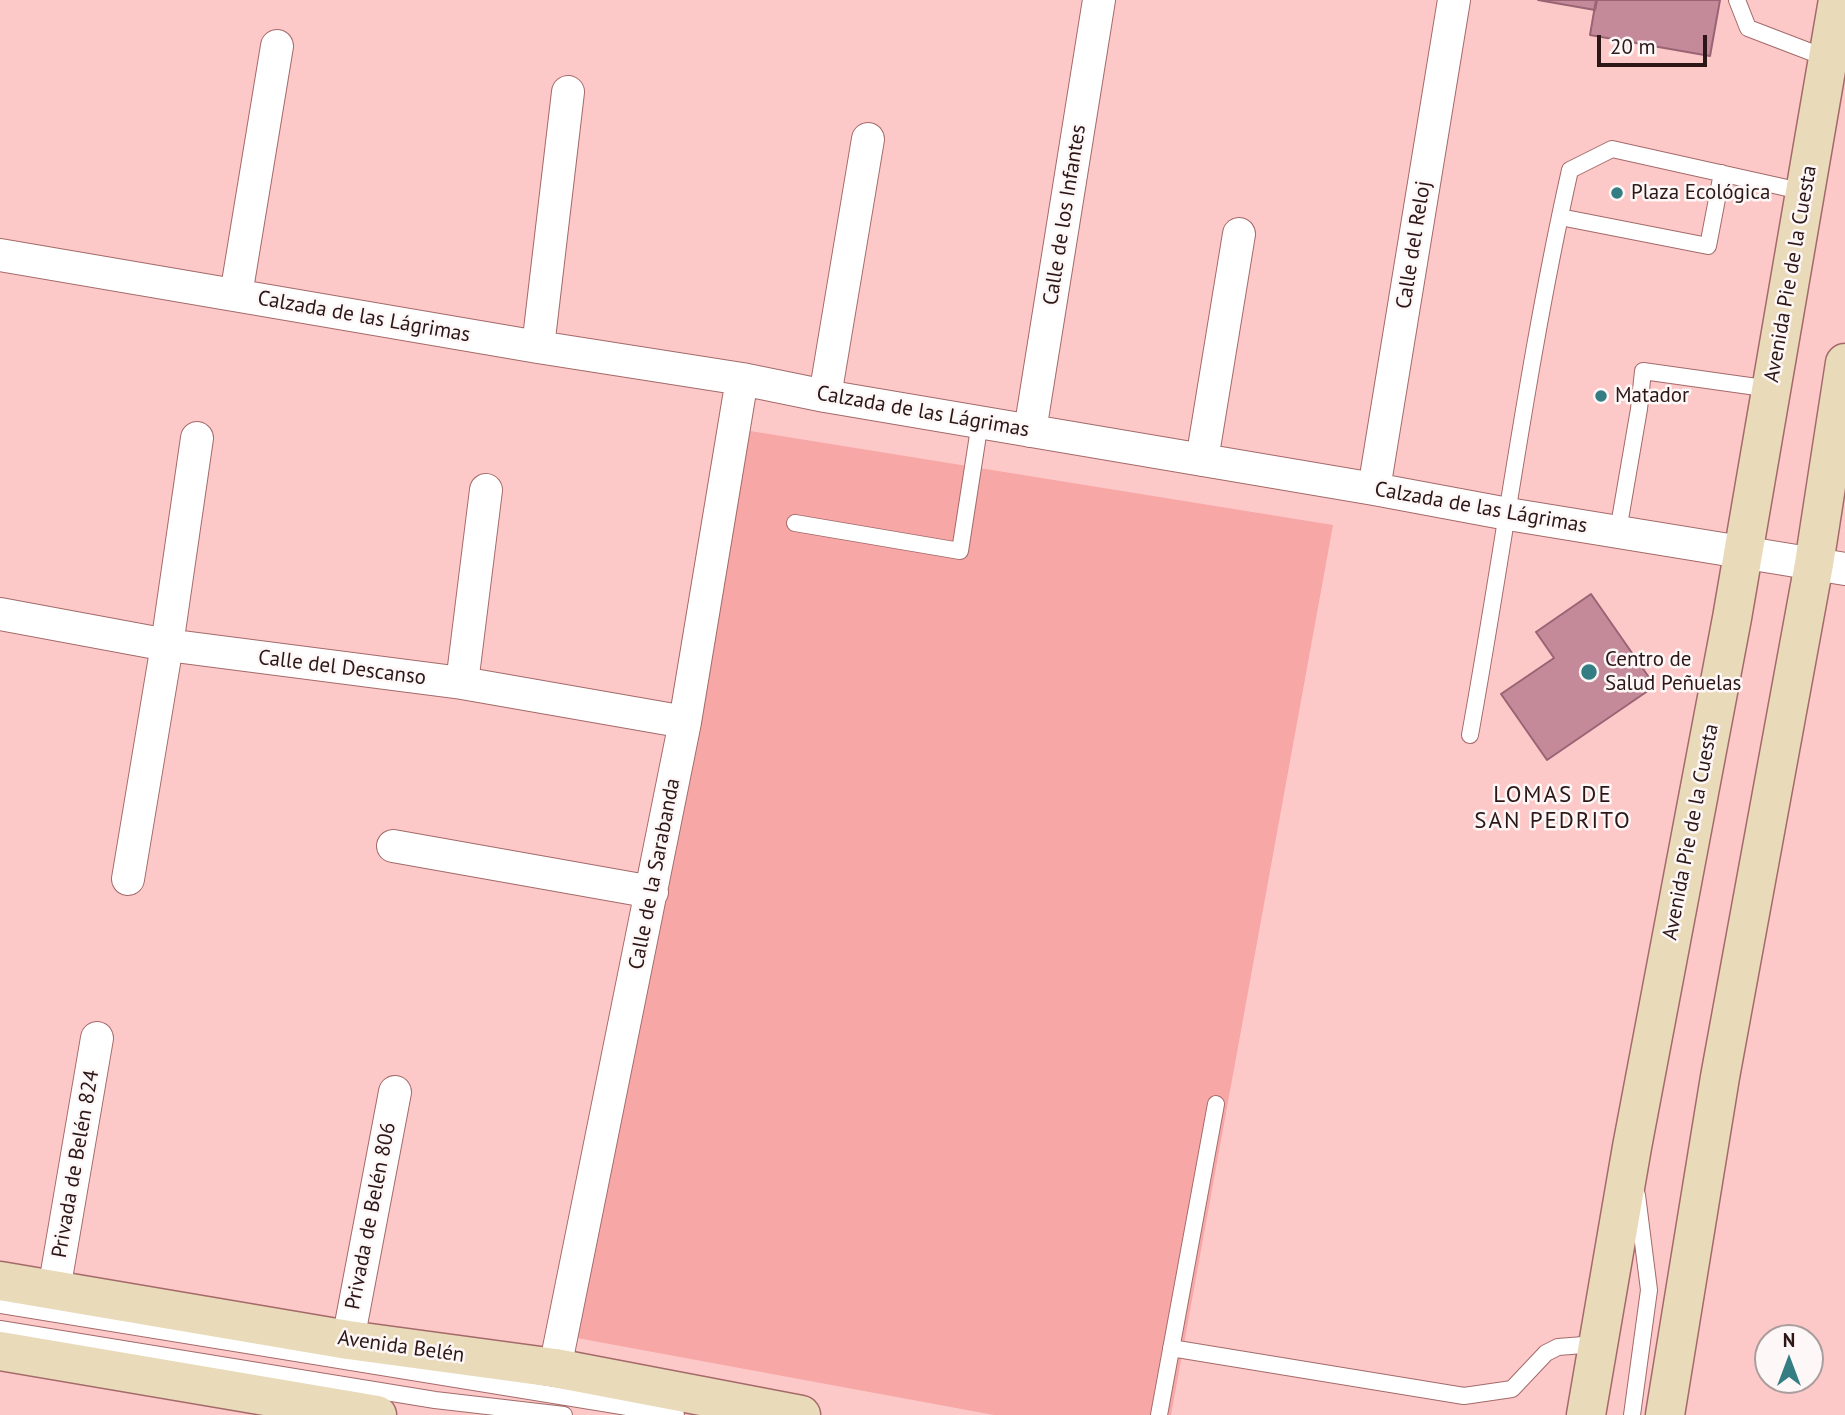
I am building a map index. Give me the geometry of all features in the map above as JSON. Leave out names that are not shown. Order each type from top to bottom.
[{"type":"main road","name":"Avenida Pie de la Cuesta","points":[[1586,1415],[1632,1147],[1743,553],[1838,0]]},
{"type":"main road","points":[[1665,1415],[1720,1077],[1830,567],[1845,363]]},
{"type":"main road","name":"Avenida Belén","points":[[0,1281],[348,1340],[555,1368],[801,1415]]},
{"type":"main road","points":[[0,1350],[334,1412],[377,1415]]},
{"type":"street","name":"Calle de los Infantes","points":[[1030,431],[1099,0]]},
{"type":"street","name":"Calle del Reloj","points":[[1374,489],[1454,0]]},
{"type":"street","points":[[236,295],[277,46]]},
{"type":"street","points":[[538,347],[568,92]]},
{"type":"street","points":[[825,396],[868,139]]},
{"type":"street","points":[[1202,460],[1239,234]]},
{"type":"street","name":"Calzada de las Lágrimas","points":[[0,255],[742,379],[825,396],[1830,567]]},
{"type":"street","name":"Calle de la Sarabanda","points":[[555,1368],[652,892],[684,722],[742,379]]},
{"type":"street","points":[[128,879],[167,645],[197,438]]},
{"type":"street","points":[[462,683],[486,490]]},
{"type":"street","name":"Calle del Descanso","points":[[0,614],[167,645],[462,683],[684,722]]},
{"type":"street","points":[[393,846],[652,892]]},
{"type":"street","name":"Privada de Belén 824","points":[[54,1290],[97,1038]]},
{"type":"street","name":"Privada de Belén 806","points":[[348,1340],[395,1092]]},
{"type":"lane","points":[[1737,0],[1748,28],[1829,59]]},
{"type":"lane","points":[[1470,735],[1570,170],[1612,149],[1805,192]]},
{"type":"lane","points":[[1560,217],[1708,246],[1722,173]]},
{"type":"lane","points":[[1618,531],[1643,371],[1771,389]]},
{"type":"lane","points":[[795,523],[960,551],[980,422]]},
{"type":"lane","points":[[1159,1415],[1216,1104]]},
{"type":"lane","points":[[1632,1147],[1649,1290],[1632,1415]]},
{"type":"lane","points":[[0,1305],[676,1415]]},
{"type":"lane","points":[[0,1329],[435,1400],[564,1415]]},
{"type":"lane","points":[[1171,1348],[1464,1396],[1512,1389],[1546,1353],[1558,1347],[1597,1344]]},
{"type":"shaded area","points":[[744,430],[1333,525],[1171,1415],[994,1415],[577,1338]]},
{"type":"building","points":[[1538,0],[1597,0],[1595,10]]},
{"type":"building","points":[[1596,0],[1720,0],[1710,56],[1590,35]]},
{"type":"building","name":"Centro de Salud Peñuelas","points":[[1591,594],[1655,686],[1547,760],[1501,694],[1554,658],[1536,632]]},
{"type":"place","name":"Plaza Ecológica","points":[[1617,193]]},
{"type":"place","name":"Matador","points":[[1601,396]]},
{"type":"place","name":"Centro de Salud Peñuelas","points":[[1589,672]]},
{"type":"district","name":"LOMAS DE SAN PEDRITO","points":[[1553,808]]}]
